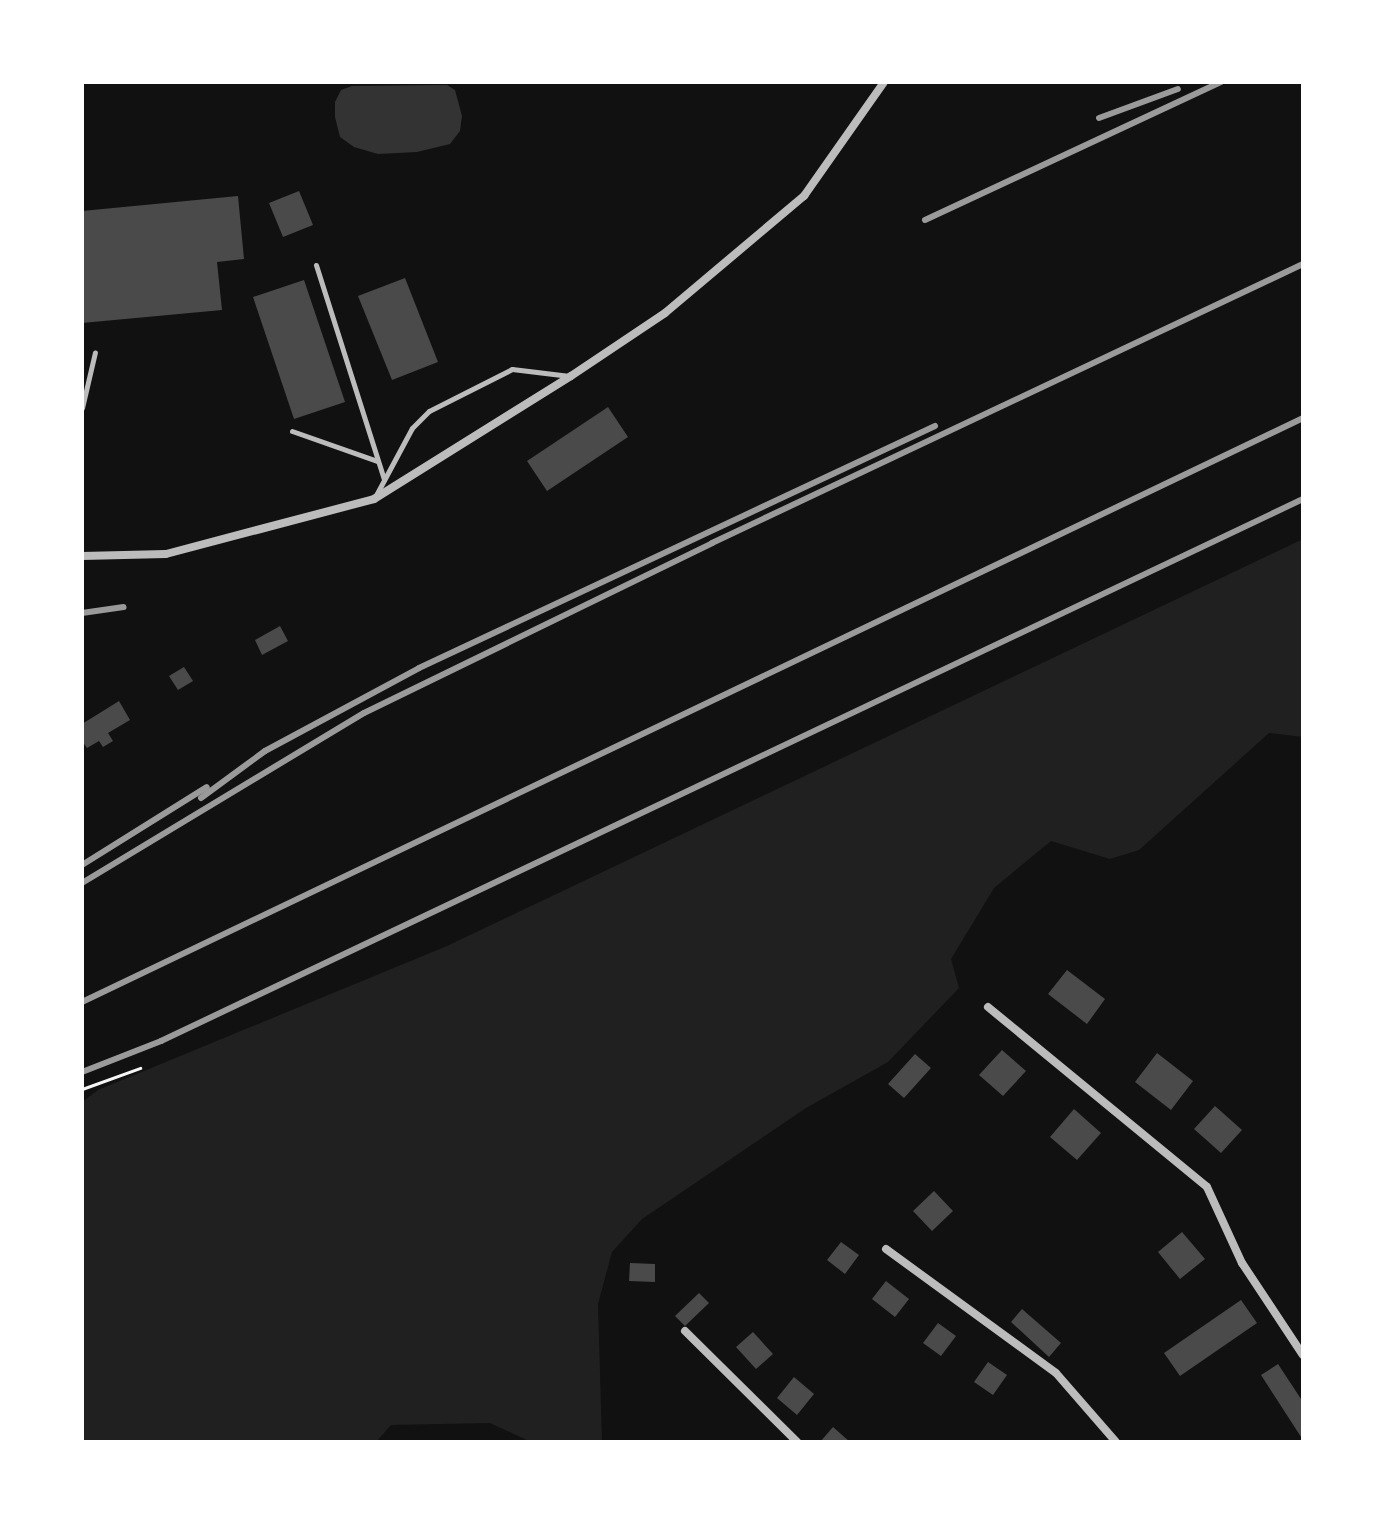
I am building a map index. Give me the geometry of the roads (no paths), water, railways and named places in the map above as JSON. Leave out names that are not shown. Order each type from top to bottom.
[{"type":"street","points":[[82,556],[166,554],[374,499],[571,376],[665,313],[804,196],[884,82]]},
{"type":"street","points":[[988,1007],[1207,1187],[1242,1263],[1303,1355]]},
{"type":"street","points":[[886,1249],[1056,1373],[1116,1442]]},
{"type":"street","points":[[685,1331],[797,1442]]},
{"type":"lane","points":[[316,265],[384,480]]},
{"type":"lane","points":[[82,408],[95,352]]},
{"type":"lane","points":[[374,499],[412,428],[429,411],[512,369],[571,376]]},
{"type":"lane","points":[[292,431],[378,461]]},
{"type":"railway","points":[[925,220],[1221,82]]},
{"type":"railway","points":[[1099,118],[1178,89]]},
{"type":"railway","points":[[82,883],[364,713],[712,543],[1303,264]]},
{"type":"railway","points":[[82,1002],[1303,418]]},
{"type":"railway","points":[[201,798],[265,751],[419,668],[935,426]]},
{"type":"railway","points":[[82,1072],[161,1041],[1303,499]]},
{"type":"railway","points":[[82,613],[124,607]]},
{"type":"railway","points":[[82,865],[207,787]]}]
